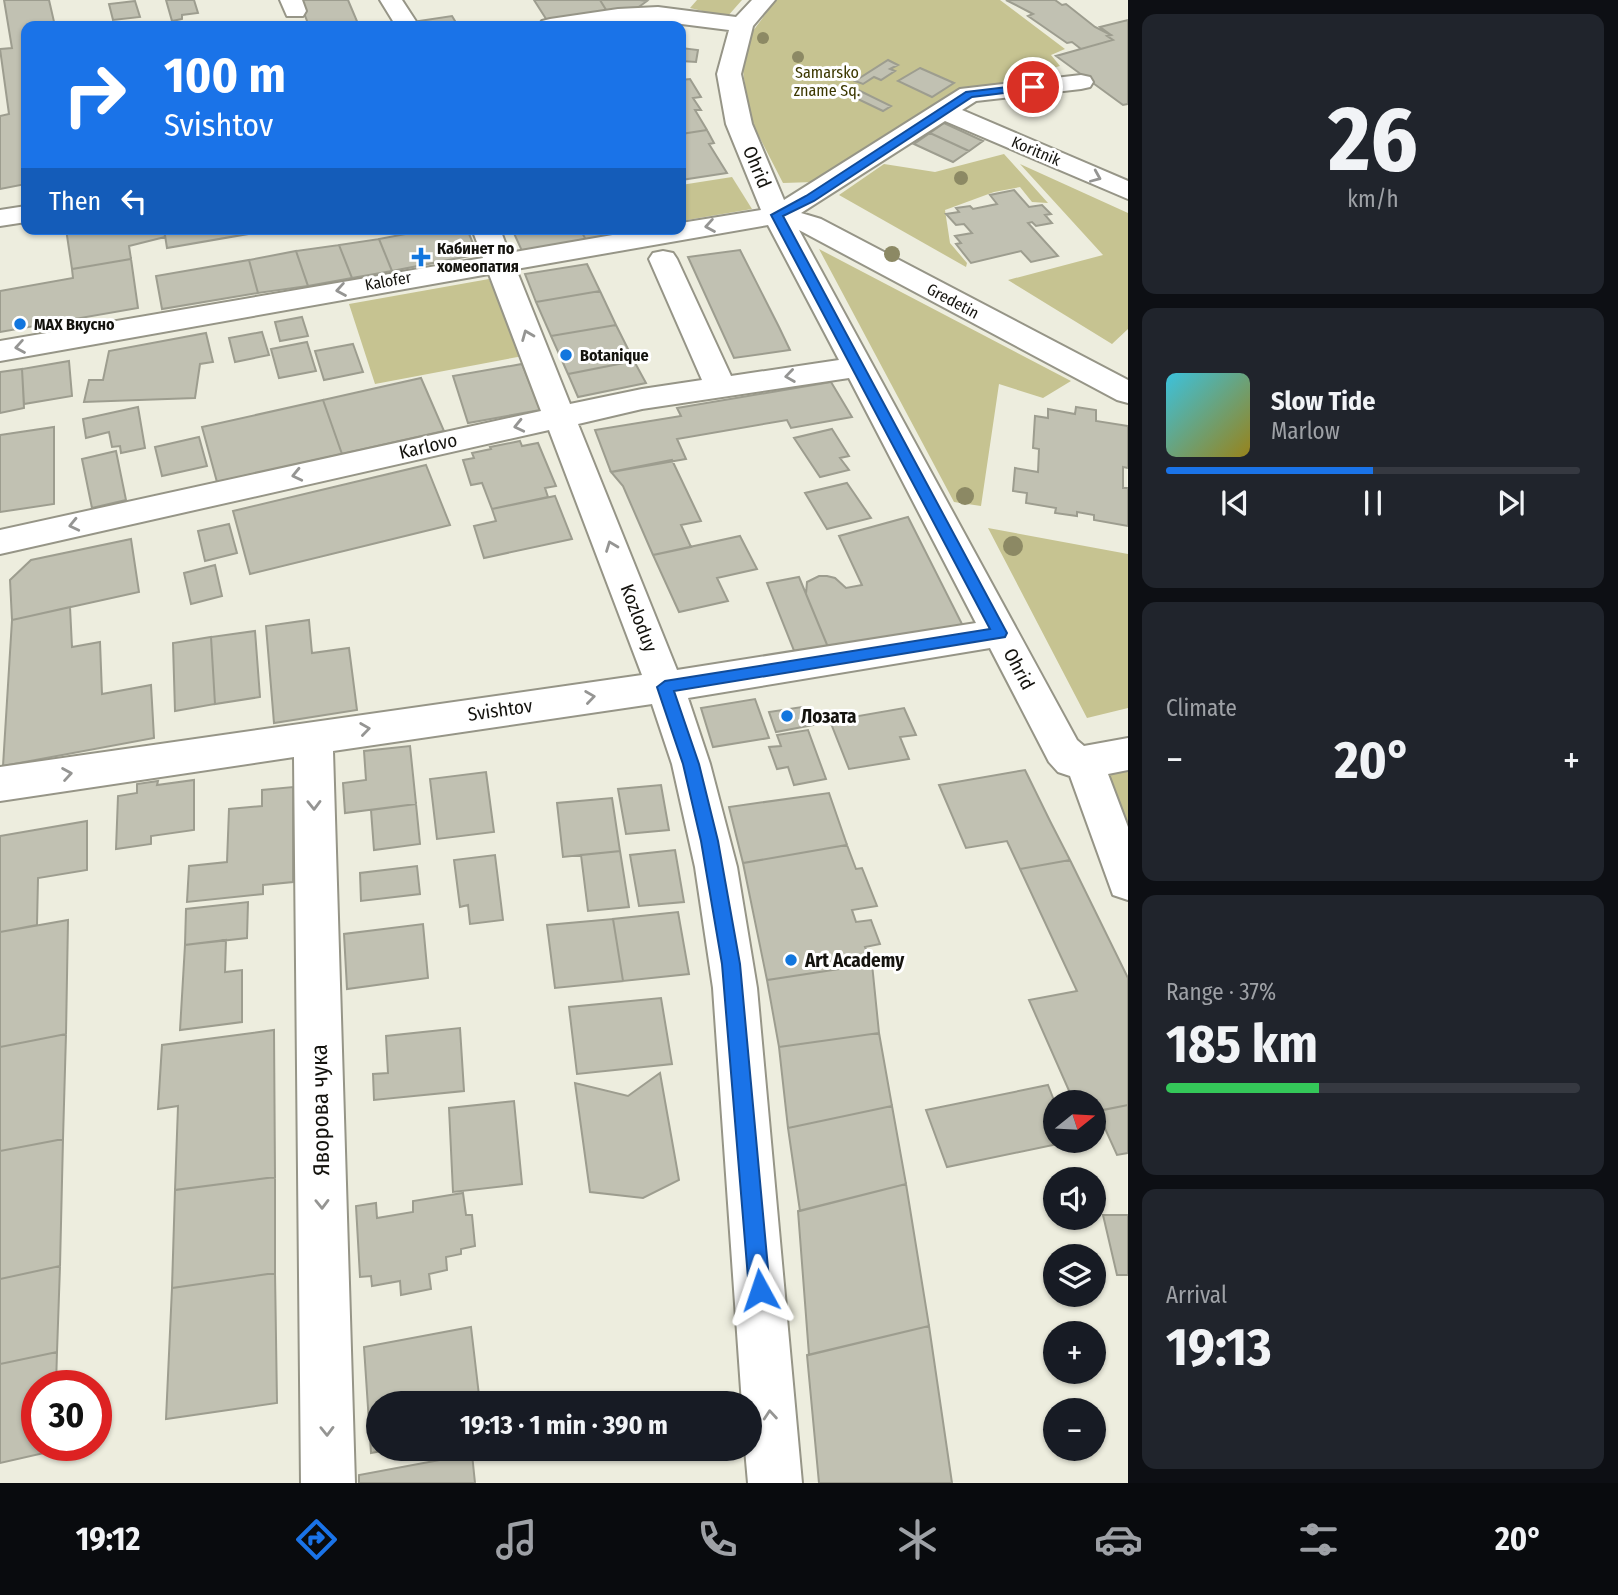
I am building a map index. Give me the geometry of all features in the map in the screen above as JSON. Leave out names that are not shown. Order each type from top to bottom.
[{"type":"street","points":[[391,0],[404,21]]},
{"type":"street","name":"Ohrid","points":[[764,0],[742,25],[729,74],[739,124],[777,215],[1063,751],[1072,761],[1084,762]]},
{"type":"street","points":[[591,21],[648,14],[742,25]]},
{"type":"street","points":[[777,215],[810,198],[969,94],[1081,82]]},
{"type":"street","name":"Koritnik","points":[[944,111],[1128,191]]},
{"type":"street","points":[[0,218],[21,215]]},
{"type":"street","name":"Kalofer","points":[[686,225],[777,215]]},
{"type":"street","name":"Gredetin","points":[[777,215],[811,225],[1128,393]]},
{"type":"street","name":"Kalofer","points":[[0,351],[492,246],[593,235]]},
{"type":"street","name":"Kozloduy","points":[[492,246],[665,687],[691,764],[713,854],[735,988],[775,1483]]},
{"type":"street","points":[[663,259],[720,386]]},
{"type":"street","name":"Karlovo","points":[[0,542],[560,416],[720,386],[858,367]]},
{"type":"street","name":"Svishtov","points":[[0,784],[665,687],[999,633]]},
{"type":"street","name":"Яворова чука","points":[[313,737],[328,1483]]},
{"type":"street","points":[[1128,754],[1084,762],[1128,881]]},
{"type":"green space","points":[[697,0],[742,0],[727,17],[690,8]]},
{"type":"green space","name":"Samarsko zname Sq.","points":[[776,0],[1000,0],[1065,49],[1051,55],[1060,66],[965,93],[814,182],[783,183],[749,117],[742,63],[750,35]]},
{"type":"green space","points":[[1004,154],[1048,203],[1032,202],[1020,187],[994,192],[945,210],[950,243],[967,263],[966,267],[839,195],[884,164],[935,172]]},
{"type":"green space","points":[[1020,164],[1128,213],[1128,329],[1112,344],[1008,280],[1103,255]]},
{"type":"green space","points":[[732,177],[752,209],[686,220],[686,184]]},
{"type":"green space","points":[[819,249],[1071,381],[1043,398],[999,384],[981,506],[954,502]]},
{"type":"green space","points":[[489,279],[523,356],[375,384],[349,304]]},
{"type":"green space","points":[[988,528],[1128,554],[1128,708],[1087,718]]},
{"type":"green space","points":[[1128,763],[1128,886],[1090,767]]},
{"type":"building","points":[[4,0],[49,0],[54,21],[21,21],[21,185],[0,189],[0,116],[9,114],[0,49],[12,48]]},
{"type":"building","points":[[166,0],[194,0],[198,13],[182,15],[182,19],[172,21]]},
{"type":"building","points":[[299,0],[348,0],[357,21],[307,21]]},
{"type":"building","points":[[534,0],[600,0],[608,13],[555,21],[547,21]]},
{"type":"building","points":[[600,0],[647,1],[636,9],[608,13]]},
{"type":"building","points":[[1006,0],[1055,0],[1062,5],[1066,4],[1095,27],[1111,35],[1107,36],[1113,40],[1081,49],[1072,42],[1067,43],[1028,16],[1033,14]]},
{"type":"building","points":[[135,1],[140,17],[113,20],[109,4]]},
{"type":"building","points":[[452,16],[455,21],[419,21]]},
{"type":"building","points":[[1128,20],[1128,104],[1123,105],[1056,56],[1113,40],[1107,36],[1111,35],[1100,27]]},
{"type":"building","points":[[686,49],[698,50],[696,62],[686,61]]},
{"type":"building","points":[[888,60],[898,65],[890,69],[895,71],[881,80],[874,77],[863,84],[855,81]]},
{"type":"building","points":[[920,68],[954,83],[932,97],[898,81]]},
{"type":"building","points":[[686,79],[690,79],[701,97],[693,98],[701,110],[695,110],[707,130],[686,133]]},
{"type":"building","points":[[852,87],[891,106],[883,111],[843,92]]},
{"type":"building","points":[[944,123],[983,141],[969,151],[930,133]]},
{"type":"building","points":[[707,130],[714,143],[709,144],[727,173],[686,179],[686,133]]},
{"type":"building","points":[[930,133],[969,151],[953,162],[914,144]]},
{"type":"building","points":[[1014,190],[1029,207],[1042,205],[1051,214],[1045,215],[1052,223],[1036,226],[1032,222],[1028,223],[1058,256],[1031,262],[1021,251],[971,263],[956,244],[961,243],[955,236],[972,233],[964,224],[956,225],[946,214],[959,212],[956,208],[970,206],[973,209],[997,204],[990,195]]},
{"type":"building","points":[[67,235],[165,235],[129,246],[131,259],[72,269]]},
{"type":"building","points":[[165,235],[242,235],[167,248]]},
{"type":"building","points":[[400,235],[470,235],[475,248],[469,256],[392,271],[379,239]]},
{"type":"building","points":[[515,235],[583,235],[586,240],[522,251]]},
{"type":"building","points":[[583,235],[617,235],[586,240]]},
{"type":"building","points":[[379,239],[392,271],[352,278],[339,245]]},
{"type":"building","points":[[339,245],[352,278],[308,286],[296,251]]},
{"type":"building","points":[[740,250],[790,350],[734,358],[688,257]]},
{"type":"building","points":[[296,251],[308,286],[258,293],[249,260]]},
{"type":"building","points":[[131,259],[138,308],[0,332],[0,291],[73,278],[72,269]]},
{"type":"building","points":[[249,260],[258,293],[162,309],[156,276]]},
{"type":"building","points":[[587,264],[600,291],[536,302],[525,274]]},
{"type":"building","points":[[600,291],[616,325],[551,336],[536,302]]},
{"type":"building","points":[[302,317],[308,336],[280,341],[275,322]]},
{"type":"building","points":[[616,325],[634,361],[568,374],[551,336]]},
{"type":"building","points":[[262,332],[269,355],[235,362],[229,338]]},
{"type":"building","points":[[206,333],[213,362],[200,364],[195,398],[84,402],[89,380],[103,380],[109,351]]},
{"type":"building","points":[[307,342],[316,371],[279,378],[271,349]]},
{"type":"building","points":[[353,344],[363,372],[324,380],[315,351]]},
{"type":"building","points":[[69,361],[72,396],[24,404],[22,369]]},
{"type":"building","points":[[634,361],[646,383],[578,397],[568,374]]},
{"type":"building","points":[[522,364],[540,410],[468,423],[453,376]]},
{"type":"building","points":[[22,369],[24,408],[0,413],[0,372]]},
{"type":"building","points":[[421,378],[444,431],[342,454],[323,400]]},
{"type":"building","points":[[831,382],[852,417],[791,428],[787,420],[677,439],[686,459],[611,472],[595,430],[681,416],[677,408]]},
{"type":"building","points":[[323,400],[342,454],[217,482],[202,427]]},
{"type":"building","points":[[138,407],[145,448],[121,453],[120,446],[112,447],[109,432],[86,438],[83,419]]},
{"type":"building","points":[[1076,407],[1096,410],[1096,421],[1128,426],[1128,468],[1123,467],[1123,488],[1128,488],[1128,526],[1094,520],[1094,515],[1077,512],[1077,516],[1055,513],[1056,508],[1026,503],[1027,493],[1013,491],[1015,468],[1038,472],[1039,449],[1033,448],[1035,416],[1048,418],[1048,409],[1075,414]]},
{"type":"building","points":[[54,427],[54,504],[0,512],[0,435]]},
{"type":"building","points":[[832,429],[849,456],[840,458],[849,470],[820,477],[794,438]]},
{"type":"building","points":[[199,437],[207,466],[162,476],[155,447]]},
{"type":"building","points":[[520,441],[522,446],[538,443],[556,486],[545,488],[548,497],[492,509],[482,483],[471,485],[463,460],[474,458],[472,453],[491,449],[490,447]]},
{"type":"building","points":[[116,451],[126,500],[92,508],[82,459]]},
{"type":"building","points":[[672,460],[701,521],[681,525],[691,547],[653,555],[623,486],[611,472]]},
{"type":"building","points":[[426,465],[450,525],[250,574],[233,511]]},
{"type":"building","points":[[847,483],[871,518],[827,529],[805,493]]},
{"type":"building","points":[[555,496],[572,539],[484,558],[474,526],[496,521],[492,509]]},
{"type":"building","points":[[908,517],[967,634],[832,657],[806,594],[807,582],[819,576],[827,576],[835,578],[846,588],[862,585],[839,536]]},
{"type":"building","points":[[229,524],[237,553],[205,561],[198,531]]},
{"type":"building","points":[[740,536],[757,569],[717,578],[728,601],[679,612],[653,555]]},
{"type":"building","points":[[131,539],[139,592],[12,620],[10,580],[31,560]]},
{"type":"building","points":[[215,565],[222,596],[191,604],[184,573]]},
{"type":"building","points":[[799,577],[828,647],[795,653],[767,583]]},
{"type":"building","points":[[70,607],[72,647],[100,642],[102,694],[151,685],[154,738],[3,766],[12,620]]},
{"type":"building","points":[[309,620],[312,653],[349,648],[357,710],[274,723],[266,626]]},
{"type":"building","points":[[255,631],[260,697],[215,704],[211,637]]},
{"type":"building","points":[[211,637],[215,704],[175,711],[173,643]]},
{"type":"building","points":[[755,699],[769,738],[713,747],[701,708]]},
{"type":"building","points":[[802,707],[813,725],[776,732],[769,712]]},
{"type":"building","points":[[904,708],[916,735],[900,737],[909,759],[849,769],[830,721]]},
{"type":"building","points":[[808,730],[826,779],[794,785],[788,767],[777,769],[769,747],[781,746],[777,735]]},
{"type":"building","points":[[410,746],[416,804],[345,813],[343,783],[366,780],[364,751]]},
{"type":"building","points":[[1025,770],[1070,860],[1020,869],[1007,841],[966,848],[939,785]]},
{"type":"building","points":[[486,772],[494,832],[437,839],[430,779]]},
{"type":"building","points":[[194,780],[194,830],[151,836],[151,844],[116,849],[118,796],[137,793],[137,784],[158,781],[157,785]]},
{"type":"building","points":[[661,785],[669,830],[626,834],[618,789]]},
{"type":"building","points":[[293,787],[293,882],[263,885],[263,894],[187,902],[189,866],[227,862],[229,809],[262,806],[262,790]]},
{"type":"building","points":[[829,793],[847,845],[743,863],[729,807]]},
{"type":"building","points":[[612,798],[620,851],[563,857],[557,803]]},
{"type":"building","points":[[416,804],[420,844],[374,850],[371,810]]},
{"type":"building","points":[[87,821],[87,870],[38,878],[37,925],[0,932],[0,836]]},
{"type":"building","points":[[847,845],[856,869],[862,868],[877,906],[852,910],[856,922],[871,920],[880,944],[865,947],[872,964],[767,980],[743,863]]},
{"type":"building","points":[[675,850],[684,902],[639,906],[630,855]]},
{"type":"building","points":[[620,851],[629,907],[588,911],[581,855]]},
{"type":"building","points":[[495,855],[503,920],[470,924],[468,905],[460,907],[454,860]]},
{"type":"building","points":[[1070,860],[1128,978],[1128,1105],[1106,1110],[1106,1090],[1069,1090],[1029,1000],[1077,991],[1020,869]]},
{"type":"building","points":[[417,866],[420,894],[361,901],[360,873]]},
{"type":"building","points":[[248,902],[247,938],[185,945],[186,909]]},
{"type":"building","points":[[678,912],[689,974],[623,981],[613,919]]},
{"type":"building","points":[[613,919],[623,981],[555,988],[547,925]]},
{"type":"building","points":[[68,920],[66,1034],[0,1047],[0,932]]},
{"type":"building","points":[[423,924],[428,978],[347,989],[344,934]]},
{"type":"building","points":[[226,940],[225,972],[242,970],[242,1022],[180,1030],[185,945]]},
{"type":"building","points":[[872,964],[879,1033],[779,1047],[767,980]]},
{"type":"building","points":[[661,998],[672,1064],[577,1074],[569,1007]]},
{"type":"building","points":[[460,1028],[464,1091],[374,1100],[373,1074],[388,1073],[386,1036]]},
{"type":"building","points":[[274,1030],[275,1177],[175,1190],[178,1106],[158,1109],[162,1045]]},
{"type":"building","points":[[879,1033],[892,1106],[788,1128],[779,1047]]},
{"type":"building","points":[[66,1034],[63,1139],[0,1151],[0,1047]]},
{"type":"building","points":[[660,1073],[679,1180],[643,1198],[590,1192],[575,1083],[628,1096]]},
{"type":"building","points":[[1048,1085],[1050,1090],[1043,1090],[1043,1147],[947,1167],[926,1110]]},
{"type":"building","points":[[514,1101],[522,1184],[453,1192],[449,1108]]},
{"type":"building","points":[[1128,1105],[1128,1153],[1117,1155],[1106,1131],[1106,1109]]},
{"type":"building","points":[[892,1106],[906,1184],[800,1211],[788,1128]]},
{"type":"building","points":[[63,1139],[60,1266],[0,1279],[0,1151]]},
{"type":"building","points":[[275,1177],[275,1273],[172,1288],[175,1190]]},
{"type":"building","points":[[906,1184],[929,1326],[809,1355],[798,1211]]},
{"type":"building","points":[[463,1193],[466,1215],[472,1215],[475,1246],[461,1249],[461,1254],[446,1257],[447,1270],[429,1274],[431,1289],[401,1295],[400,1281],[372,1286],[371,1276],[360,1277],[356,1206],[376,1203],[377,1218],[413,1212],[413,1201]]},
{"type":"building","points":[[1106,1215],[1128,1215],[1128,1275],[1117,1275],[1106,1228]]},
{"type":"building","points":[[60,1266],[57,1352],[0,1364],[0,1279]]},
{"type":"building","points":[[275,1273],[277,1403],[166,1419],[172,1288]]},
{"type":"building","points":[[929,1326],[952,1483],[819,1483],[807,1355]]},
{"type":"building","points":[[471,1327],[478,1391],[367,1391],[364,1347]]},
{"type":"building","points":[[57,1352],[56,1370],[21,1370],[21,1458],[0,1463],[0,1364]]},
{"type":"building","points":[[434,1461],[473,1461],[475,1483],[359,1483],[359,1475]]},
{"type":"place","name":"Кабинет по хомеопатия","points":[[421,257]]},
{"type":"place","name":"MAX Вкусно","points":[[20,324]]},
{"type":"place","name":"Botanique","points":[[566,355]]},
{"type":"place","name":"Лозата","points":[[787,716]]},
{"type":"place","name":"Art Academy","points":[[791,960]]},
{"type":"route","points":[[760,1290],[735,988],[716,867],[691,764],[665,687],[999,633],[777,215],[810,198],[969,94],[1033,87]]}]
